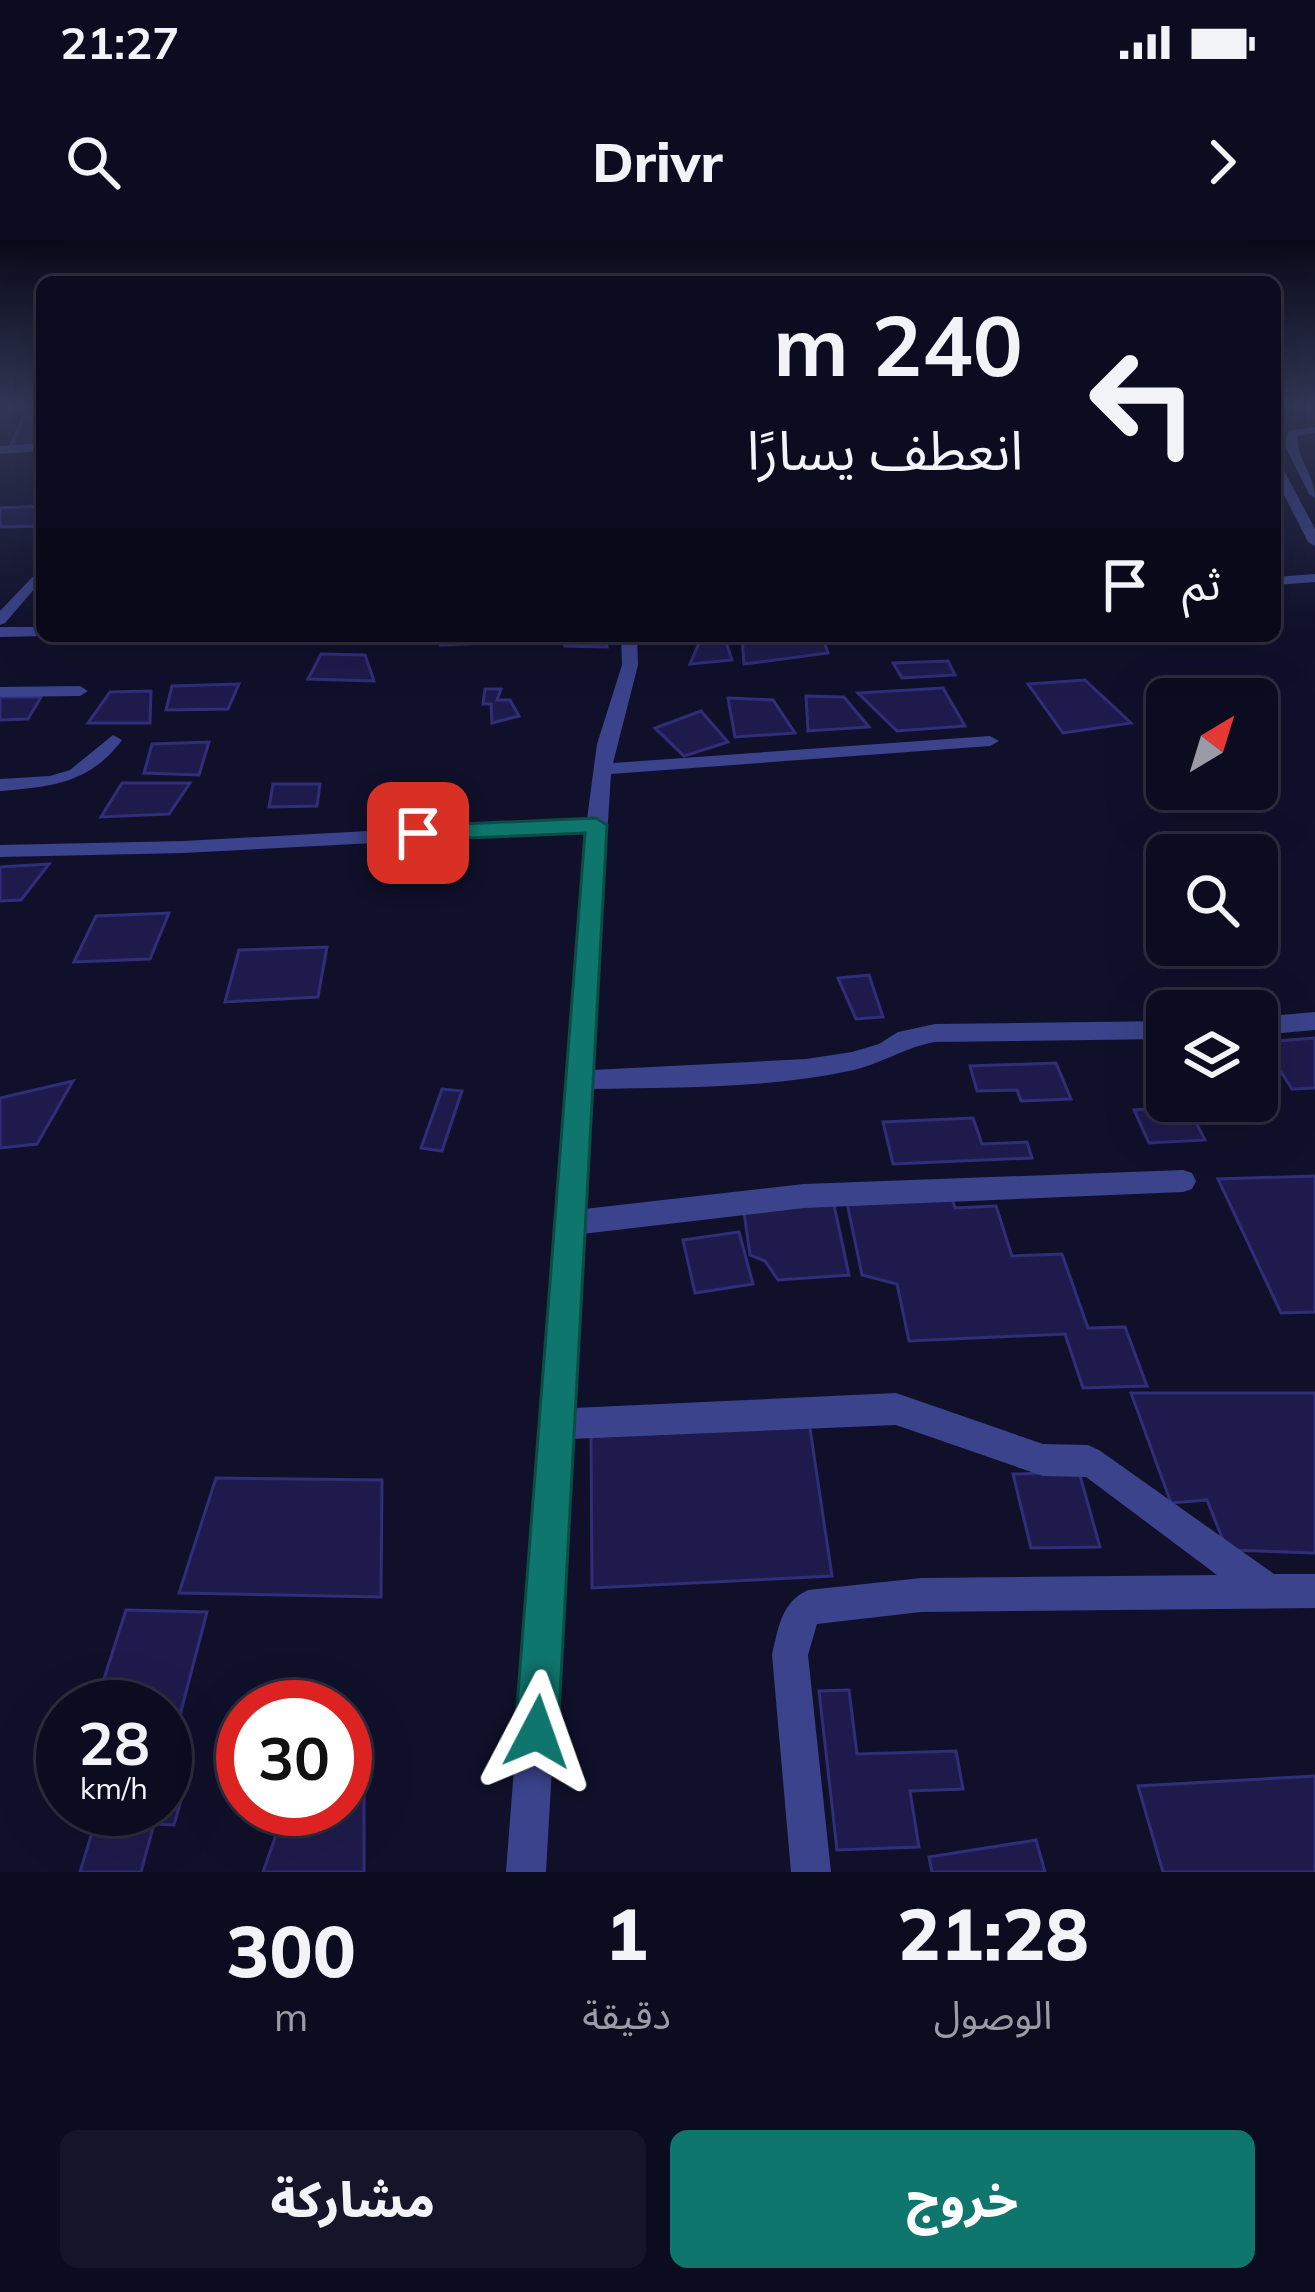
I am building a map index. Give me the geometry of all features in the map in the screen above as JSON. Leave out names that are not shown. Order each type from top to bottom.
[{"type":"street","points":[[1283,481],[1315,542]]},
{"type":"street","points":[[0,620],[36,578]]},
{"type":"street","points":[[1281,581],[1315,578]]},
{"type":"street","points":[[0,632],[36,632]]},
{"type":"street","points":[[526,1872],[596,825],[603,769],[630,665],[628,642]]},
{"type":"street","points":[[0,692],[80,691]]},
{"type":"street","points":[[0,784],[80,774],[95,766],[113,740]]},
{"type":"street","points":[[603,769],[990,741]]},
{"type":"street","points":[[0,850],[184,847],[596,825]]},
{"type":"street","points":[[1278,1024],[1315,1021]]},
{"type":"street","points":[[581,1080],[822,1067],[878,1059],[898,1051],[906,1038],[935,1034],[1146,1030]]},
{"type":"street","points":[[571,1223],[804,1196],[1183,1181]]},
{"type":"street","points":[[557,1424],[663,1415],[912,1413],[1043,1460],[1088,1461],[1268,1591]]},
{"type":"street","points":[[811,1872],[790,1655],[797,1623],[808,1608],[921,1595],[1039,1598],[1163,1589],[1315,1591]]},
{"type":"building","points":[[36,506],[36,526],[0,527],[0,508]]},
{"type":"building","points":[[442,642],[487,643],[441,645]]},
{"type":"building","points":[[564,642],[606,642],[607,647],[565,646]]},
{"type":"building","points":[[700,642],[726,642],[732,660],[690,664]]},
{"type":"building","points":[[742,642],[824,642],[828,653],[744,664]]},
{"type":"building","points":[[321,654],[365,655],[374,681],[308,679]]},
{"type":"building","points":[[948,661],[955,675],[902,678],[893,663]]},
{"type":"building","points":[[1085,680],[1131,723],[1063,733],[1028,684]]},
{"type":"building","points":[[239,684],[228,709],[166,710],[172,686]]},
{"type":"building","points":[[943,688],[965,726],[897,731],[858,693]]},
{"type":"building","points":[[485,689],[501,689],[497,700],[510,700],[519,716],[492,723],[491,704],[483,704]]},
{"type":"building","points":[[151,691],[150,723],[88,723],[110,692]]},
{"type":"building","points":[[806,696],[844,697],[869,727],[808,731]]},
{"type":"building","points":[[0,697],[41,697],[28,719],[0,720]]},
{"type":"building","points":[[728,698],[773,700],[795,733],[735,737]]},
{"type":"building","points":[[701,711],[728,742],[684,756],[655,728]]},
{"type":"building","points":[[209,742],[199,775],[144,773],[152,744]]},
{"type":"building","points":[[122,783],[190,783],[169,814],[101,817]]},
{"type":"building","points":[[273,784],[320,784],[317,806],[269,807]]},
{"type":"building","points":[[49,864],[21,900],[0,901],[0,867]]},
{"type":"building","points":[[169,913],[150,959],[74,962],[96,916]]},
{"type":"building","points":[[327,947],[318,997],[225,1002],[239,950]]},
{"type":"building","points":[[869,975],[883,1017],[856,1019],[838,978]]},
{"type":"building","points":[[1315,1038],[1315,1088],[1292,1089],[1278,1067],[1278,1041]]},
{"type":"building","points":[[1056,1063],[1071,1099],[1021,1101],[1017,1090],[977,1091],[970,1066]]},
{"type":"building","points":[[73,1081],[37,1144],[0,1148],[0,1098]]},
{"type":"building","points":[[442,1089],[462,1091],[442,1151],[421,1148]]},
{"type":"building","points":[[1146,1109],[1146,1122],[1196,1122],[1205,1140],[1149,1143],[1134,1110]]},
{"type":"building","points":[[973,1118],[982,1144],[1027,1142],[1032,1158],[893,1164],[883,1122]]},
{"type":"building","points":[[1315,1176],[1315,1312],[1281,1313],[1218,1179]]},
{"type":"building","points":[[952,1199],[955,1208],[996,1206],[1012,1256],[1062,1254],[1088,1328],[1125,1327],[1147,1386],[1083,1388],[1065,1334],[909,1341],[897,1284],[862,1275],[847,1203]]},
{"type":"building","points":[[833,1200],[849,1275],[778,1280],[765,1261],[750,1255],[743,1205]]},
{"type":"building","points":[[739,1232],[753,1284],[695,1293],[683,1240]]},
{"type":"building","points":[[1131,1393],[1315,1393],[1315,1553],[1227,1550],[1207,1500],[1171,1503]]},
{"type":"building","points":[[809,1422],[832,1576],[592,1588],[591,1432]]},
{"type":"building","points":[[1079,1472],[1100,1547],[1031,1548],[1013,1474]]},
{"type":"building","points":[[216,1478],[382,1480],[381,1597],[179,1593]]},
{"type":"building","points":[[126,1610],[207,1612],[189,1680],[104,1680]]},
{"type":"building","points":[[849,1690],[857,1754],[956,1751],[963,1789],[910,1791],[919,1847],[837,1850],[819,1691]]},
{"type":"building","points":[[1315,1776],[1315,1872],[1163,1872],[1138,1786]]},
{"type":"building","points":[[91,1836],[151,1836],[141,1872],[80,1872]]},
{"type":"building","points":[[276,1836],[364,1836],[364,1872],[263,1872]]},
{"type":"building","points":[[1036,1840],[1045,1872],[932,1872],[929,1857]]},
{"type":"route","points":[[418,833],[596,825],[537,1732]]}]
